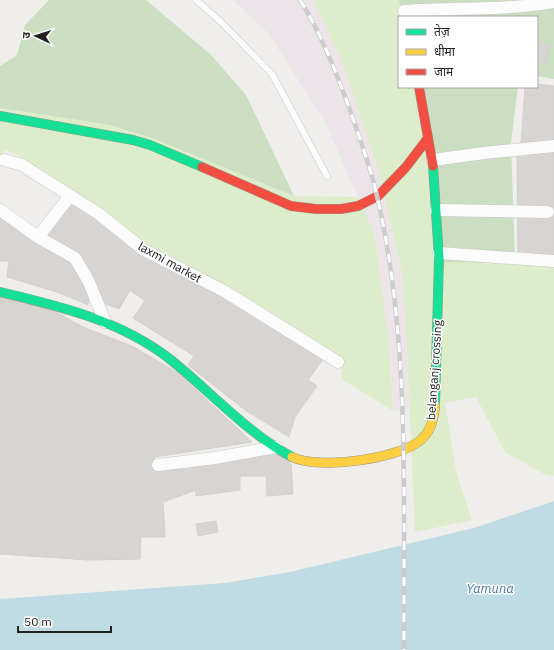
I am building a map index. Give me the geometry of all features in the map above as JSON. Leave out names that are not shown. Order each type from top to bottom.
[{"type":"street","points":[[404,9],[503,8],[554,2]]},
{"type":"street","name":"belanganj crossing","points":[[0,292],[56,306],[105,322],[135,336],[166,357],[248,428],[298,460],[308,463],[328,465],[386,456],[416,444],[422,440],[429,431],[434,418],[438,352],[439,253],[433,160],[419,88]]},
{"type":"street","points":[[0,116],[133,140],[150,145],[291,206],[316,209],[345,209],[360,206],[377,195],[410,165],[428,138]]},
{"type":"street","points":[[433,160],[554,146]]},
{"type":"street","name":"laxmi market","points":[[4,160],[22,165],[99,214],[144,250],[224,291],[338,362]]},
{"type":"street","points":[[38,237],[70,196]]},
{"type":"street","points":[[0,210],[38,237],[75,258],[89,282],[105,322]]},
{"type":"street","points":[[436,210],[548,212]]},
{"type":"street","points":[[439,253],[554,261]]},
{"type":"street","points":[[158,465],[215,458],[276,447]]},
{"type":"lane","points":[[196,0],[220,21],[272,74],[327,176]]},
{"type":"shaded area","points":[[233,0],[313,0],[344,66],[378,170],[402,273],[410,409],[393,411],[389,343],[375,236],[323,118],[268,33]]},
{"type":"green space","points":[[49,0],[146,0],[210,54],[246,95],[294,196],[152,138],[110,125],[0,108],[0,66],[17,55],[25,25]]},
{"type":"green space","points":[[313,0],[399,0],[402,16],[398,16],[398,88],[416,88],[515,263],[554,264],[554,476],[544,474],[505,452],[476,397],[445,403],[456,471],[472,520],[415,532],[402,273],[378,170],[344,66]]},
{"type":"green space","points":[[399,0],[554,0],[554,79],[538,76],[538,16],[402,16]]},
{"type":"green space","points":[[415,88],[518,88],[511,143],[515,263],[436,262],[429,163]]},
{"type":"green space","points":[[0,108],[110,125],[152,138],[294,196],[358,197],[375,236],[389,343],[393,411],[343,380],[339,356],[148,247],[101,208],[23,158],[5,150],[0,156]]},
{"type":"water","name":"Yamuna","points":[[554,501],[554,650],[0,650],[0,599],[225,583],[290,572],[474,528]]},
{"type":"building","points":[[538,42],[550,45],[546,63],[538,61]]},
{"type":"building","points":[[538,84],[554,86],[554,142],[521,144],[525,88],[538,88]]},
{"type":"building","points":[[554,150],[554,258],[518,255],[517,153]]},
{"type":"building","points":[[71,202],[324,358],[308,380],[317,386],[295,417],[289,437],[245,410],[188,365],[194,356],[133,318],[145,301],[130,290],[119,309],[101,302],[77,254],[48,235]]},
{"type":"building","points":[[0,215],[73,262],[89,292],[88,305],[57,292],[7,277],[9,261],[0,261]]},
{"type":"building","points":[[0,298],[52,310],[83,327],[134,347],[178,373],[252,442],[154,457],[156,471],[275,453],[291,464],[293,494],[267,496],[266,476],[240,476],[240,490],[196,496],[196,490],[163,502],[165,537],[141,537],[140,559],[88,560],[0,554]]},
{"type":"building","points":[[216,521],[218,532],[198,536],[196,524]]},
{"type":"railway","points":[[300,0],[329,56],[352,116],[375,186],[388,251],[395,307],[403,422],[404,650]]},
{"type":"traffic: fast","points":[[0,116],[133,140],[150,145],[202,167]]},
{"type":"traffic: fast","points":[[433,166],[439,258],[435,405]]},
{"type":"traffic: fast","points":[[0,292],[68,309],[111,325],[152,346],[186,372],[244,424],[292,457]]},
{"type":"traffic: slow","points":[[292,457],[304,461],[339,462],[379,457],[397,452],[422,439],[432,423],[435,405]]},
{"type":"traffic: jam","points":[[419,88],[433,166]]},
{"type":"traffic: jam","points":[[202,167],[291,206],[316,209],[341,209],[358,206],[378,196],[406,167],[428,138]]}]
